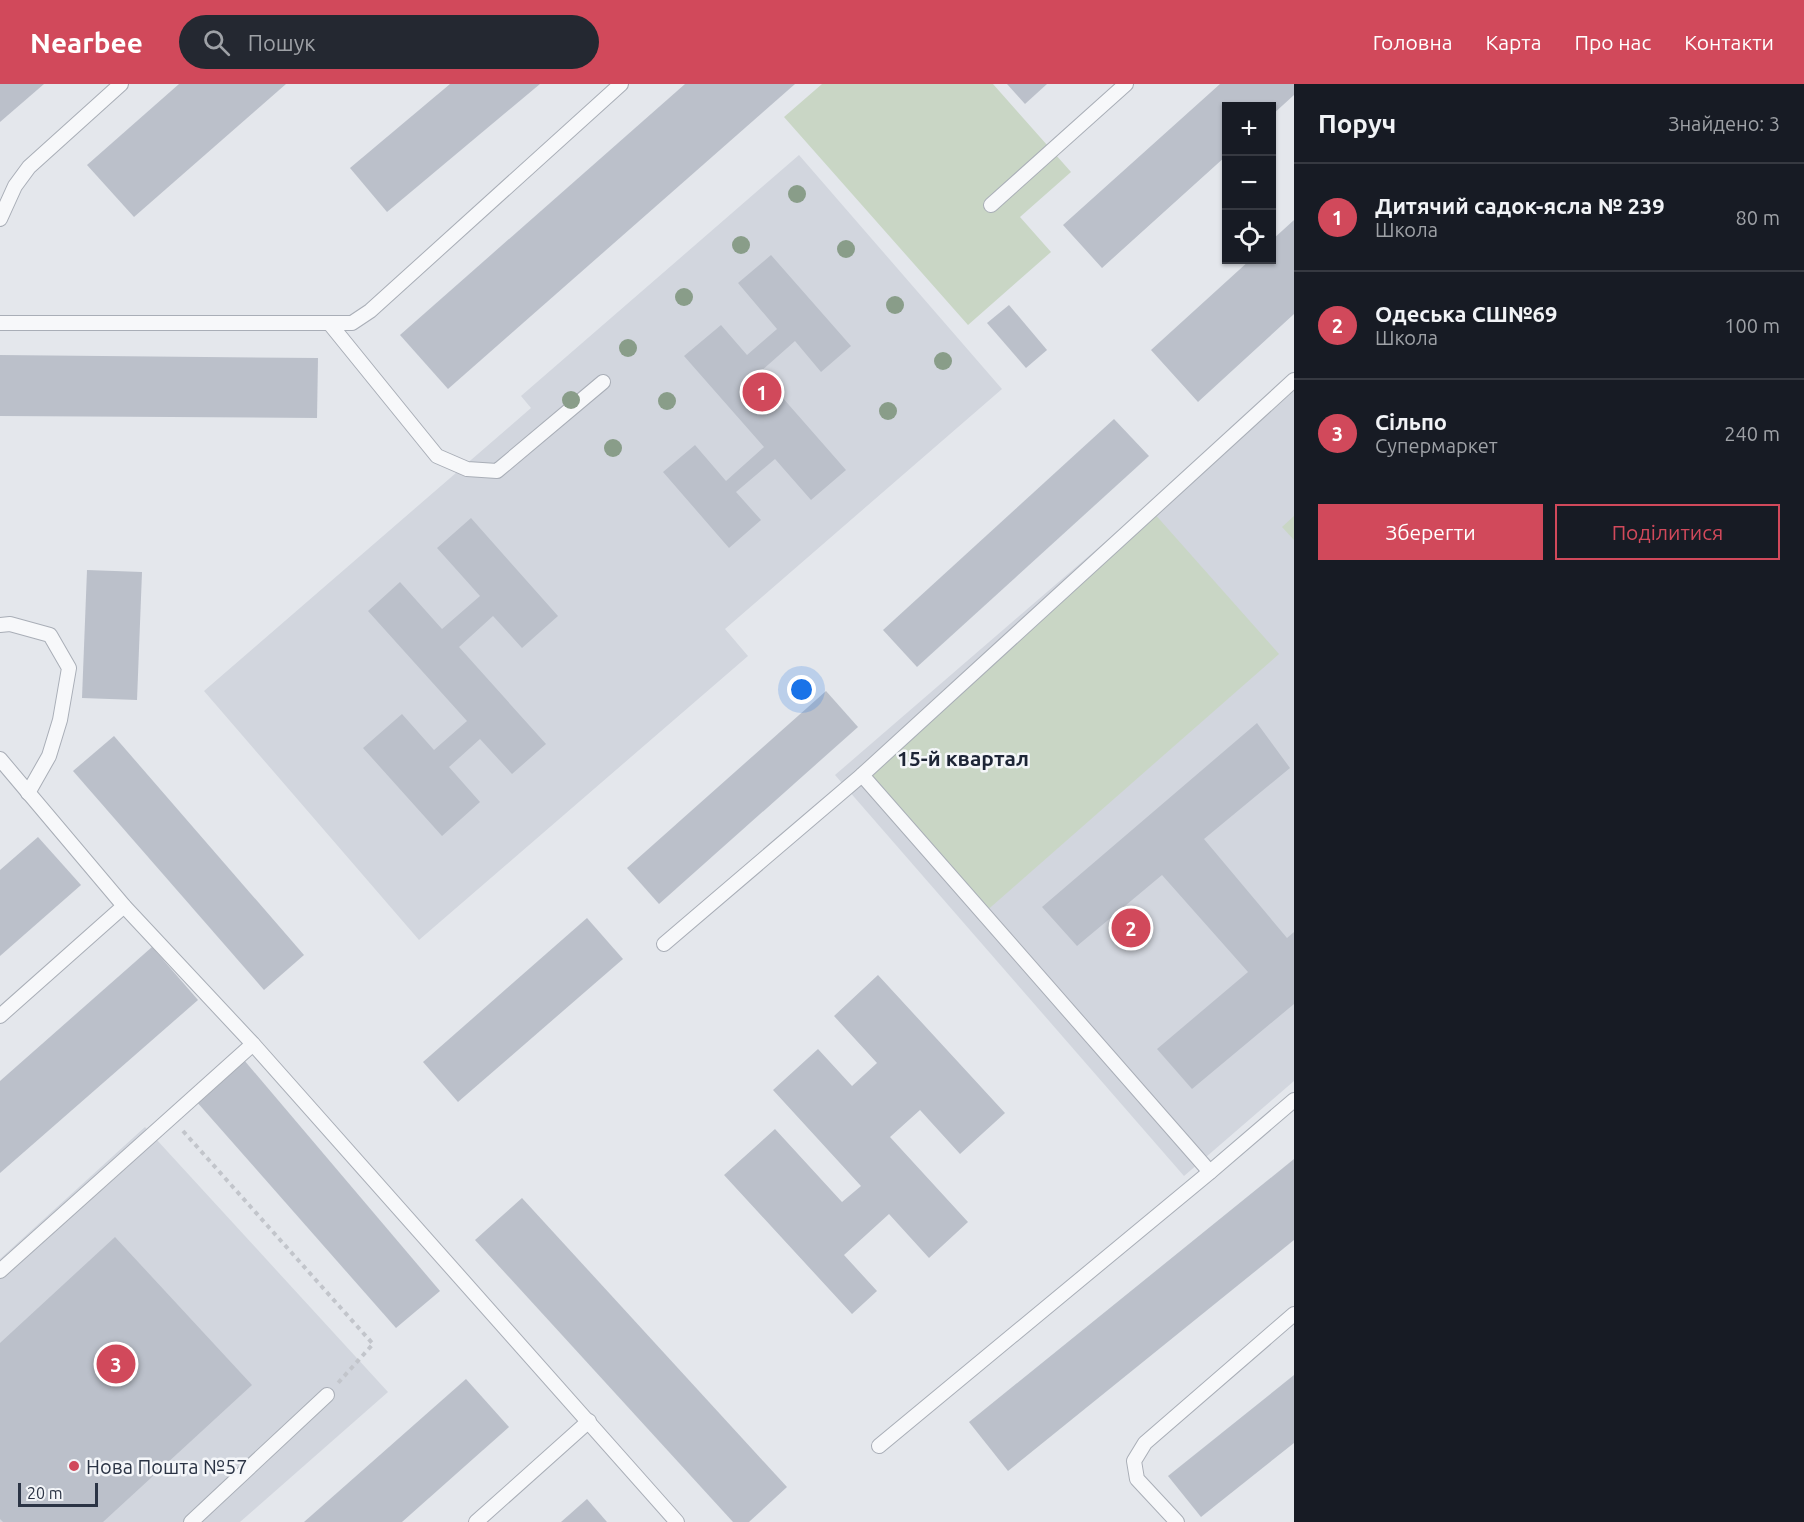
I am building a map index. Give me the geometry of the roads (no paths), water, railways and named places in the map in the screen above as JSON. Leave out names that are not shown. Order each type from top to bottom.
[{"type":"lane","points":[[0,219],[15,186],[29,167],[121,84]]},
{"type":"lane","points":[[0,323],[352,323],[370,310],[621,84]]},
{"type":"lane","points":[[991,206],[1126,84]]},
{"type":"lane","points":[[330,324],[437,456],[467,469],[497,471],[603,382]]},
{"type":"lane","points":[[664,944],[862,775],[1294,380]]},
{"type":"lane","points":[[0,625],[10,624],[50,635],[69,668],[60,720],[49,756],[28,793]]},
{"type":"lane","points":[[0,759],[123,906],[253,1044],[589,1420],[677,1522]]},
{"type":"lane","points":[[862,775],[1210,1172]]},
{"type":"lane","points":[[0,1016],[123,906]]},
{"type":"lane","points":[[0,1271],[253,1044]]},
{"type":"lane","points":[[879,1446],[1294,1100]]},
{"type":"lane","points":[[1177,1522],[1137,1479],[1134,1461],[1145,1443],[1294,1314]]},
{"type":"lane","points":[[192,1522],[327,1395]]},
{"type":"lane","points":[[476,1522],[589,1420]]},
{"type":"place","name":"Дитячий садок-ясла № 239","points":[[762,392]]},
{"type":"place","name":"Одеська СШ№69","points":[[1131,928]]},
{"type":"place","name":"Сільпо","points":[[116,1364]]},
{"type":"place","name":"Нова Пошта №57","points":[[74,1466]]},
{"type":"district","name":"15-й квартал","points":[[963,758]]}]
